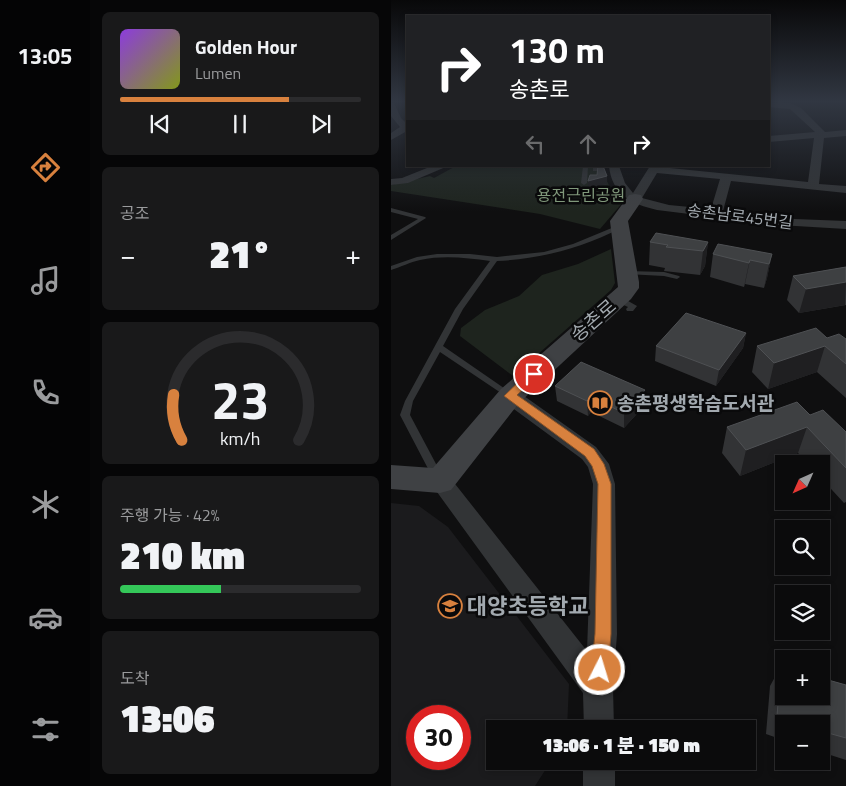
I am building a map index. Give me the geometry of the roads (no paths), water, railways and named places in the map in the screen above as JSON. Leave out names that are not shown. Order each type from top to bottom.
[{"type":"street","points":[[770,139],[785,138]]},
{"type":"street","points":[[813,187],[818,138]]},
{"type":"street","points":[[391,182],[404,181],[440,167]]},
{"type":"street","points":[[615,167],[615,175],[622,187],[629,196],[635,199]]},
{"type":"street","points":[[767,182],[768,167]]},
{"type":"street","points":[[619,227],[619,220],[655,168],[846,190]]},
{"type":"street","points":[[716,214],[726,177]]},
{"type":"street","name":"송촌남로45번길","points":[[635,199],[676,209],[716,214],[819,225],[846,225]]},
{"type":"street","name":"송촌로","points":[[440,481],[510,396],[624,304],[628,288],[628,273],[619,227]]},
{"type":"street","points":[[510,396],[589,453],[598,464],[604,484],[603,634],[598,688],[599,720]]},
{"type":"street","points":[[391,477],[440,481],[598,688]]},
{"type":"street","points":[[599,770],[599,786]]},
{"type":"lane","points":[[584,183],[586,167]]},
{"type":"lane","points":[[391,210],[423,218],[391,238]]},
{"type":"lane","points":[[391,268],[409,260],[434,254],[495,259],[545,253],[572,247],[598,238],[619,227]]},
{"type":"lane","points":[[440,481],[405,415],[409,401],[459,309],[495,259]]},
{"type":"lane","points":[[628,273],[664,274],[677,277]]},
{"type":"lane","points":[[438,346],[510,396]]},
{"type":"place","name":"송촌평생학습도서관","points":[[600,403]]},
{"type":"place","name":"대양초등학교","points":[[450,606]]},
{"type":"park label","name":"용전근린공원","points":[[581,195]]}]
